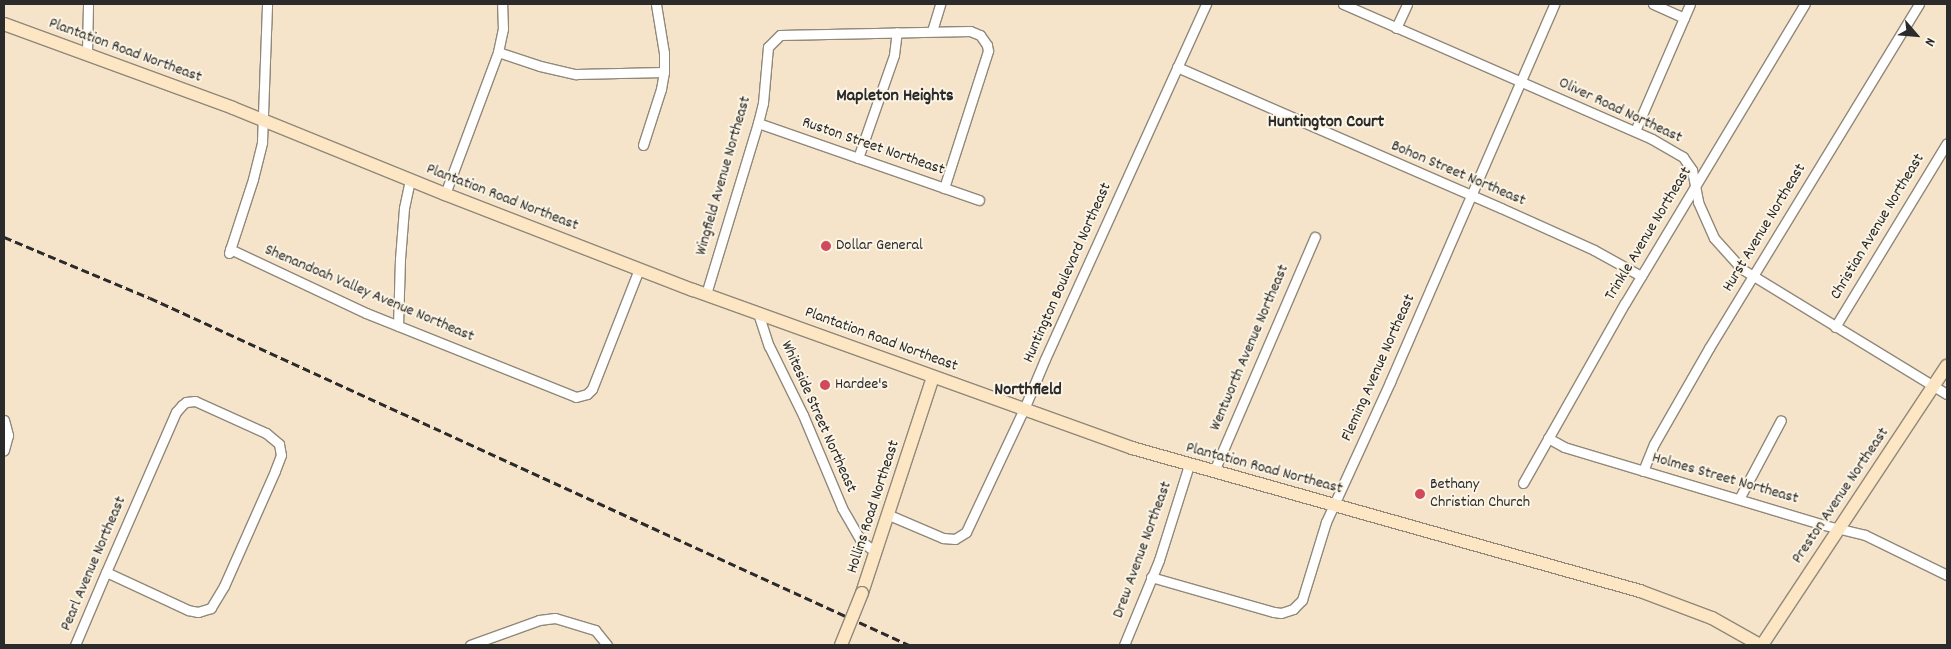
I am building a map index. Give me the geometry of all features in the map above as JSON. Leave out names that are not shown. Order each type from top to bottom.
[{"type":"main road","name":"Plantation Road Northeast","points":[[4,24],[263,120],[410,180],[639,269],[1132,448],[1662,598],[1712,618],[1761,645]]},
{"type":"main road","name":"Preston Avenue Northeast","points":[[1761,645],[1947,366]]},
{"type":"main road","name":"Hollins Road Northeast","points":[[841,645],[862,594],[933,376]]},
{"type":"street","points":[[87,54],[88,4]]},
{"type":"street","points":[[263,120],[267,4]]},
{"type":"street","points":[[446,194],[498,52],[503,29],[502,4]]},
{"type":"street","points":[[643,145],[661,89],[664,72],[664,53],[656,4]]},
{"type":"street","points":[[932,31],[940,4]]},
{"type":"street","name":"Huntington Boulevard Northeast","points":[[889,515],[943,538],[955,539],[962,536],[973,518],[1024,409],[1206,4]]},
{"type":"street","name":"Oliver Road Northeast","points":[[1343,4],[1521,81],[1666,147],[1687,161],[1692,170],[1694,187],[1700,208],[1714,238],[1730,258],[1753,277],[1947,394]]},
{"type":"street","points":[[1396,28],[1406,4]]},
{"type":"street","name":"Fleming Avenue Northeast","points":[[1151,577],[1274,612],[1287,612],[1298,605],[1305,595],[1323,530],[1554,4]]},
{"type":"street","points":[[1653,4],[1684,18]]},
{"type":"street","points":[[1635,132],[1690,4]]},
{"type":"street","name":"Trinkle Avenue Northeast","points":[[1523,483],[1641,276],[1805,4]]},
{"type":"street","name":"Hurst Avenue Northeast","points":[[1643,470],[1654,444],[1919,4]]},
{"type":"street","points":[[858,158],[894,55],[897,32],[970,31],[984,40],[988,51],[944,188]]},
{"type":"street","name":"Wingfield Avenue Northeast","points":[[706,294],[758,123],[763,102],[766,53],[775,38],[790,34],[897,32]]},
{"type":"street","points":[[498,52],[540,66],[576,74],[664,72]]},
{"type":"street","name":"Bohon Street Northeast","points":[[1177,67],[1594,250],[1641,276]]},
{"type":"street","name":"Shenandoah Valley Avenue Northeast","points":[[263,120],[258,162],[229,251],[398,326],[572,396],[588,394],[592,389],[639,269]]},
{"type":"street","name":"Ruston Street Northeast","points":[[758,123],[979,200]]},
{"type":"street","name":"Christian Avenue Northeast","points":[[1835,327],[1947,143]]},
{"type":"street","points":[[398,326],[401,242],[404,208],[410,180]]},
{"type":"street","name":"Wentworth Avenue Northeast","points":[[1214,472],[1315,237]]},
{"type":"street","name":"Whiteside Street Northeast","points":[[758,313],[769,346],[803,415],[842,508],[862,542],[876,552]]},
{"type":"street","name":"Pearl Avenue Northeast","points":[[75,645],[106,572],[176,412],[182,405],[191,400],[275,439],[281,449],[281,455],[226,583],[215,604],[206,611],[188,610],[106,572]]},
{"type":"street","points":[[1739,499],[1781,420]]},
{"type":"street","points":[[4,421],[8,435],[4,450]]},
{"type":"street","name":"Holmes Street Northeast","points":[[1548,438],[1564,447],[1883,542],[1947,575]]},
{"type":"street","name":"Drew Avenue Northeast","points":[[1124,645],[1165,542],[1189,465]]},
{"type":"street","points":[[470,645],[539,620],[555,618],[595,630],[607,645]]},
{"type":"railway","points":[[4,237],[150,298],[909,645]]},
{"type":"place","name":"Dollar General","points":[[826,246]]},
{"type":"place","name":"Hardee's","points":[[825,385]]},
{"type":"place","name":"Bethany Christian Church","points":[[1420,494]]},
{"type":"district","name":"Mapleton Heights","points":[[895,97]]},
{"type":"district","name":"Huntington Court","points":[[1326,123]]},
{"type":"district","name":"Northfield","points":[[1028,391]]}]
